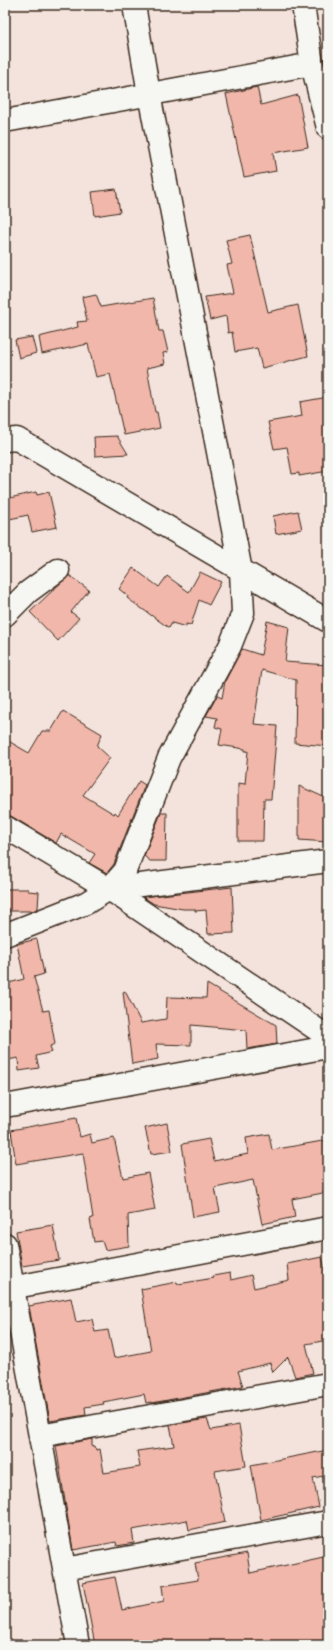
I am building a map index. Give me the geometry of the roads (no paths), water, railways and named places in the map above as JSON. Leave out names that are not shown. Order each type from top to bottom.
[{"type":"street","points":[[5,935],[86,903],[109,889],[125,871],[170,758],[230,646],[243,614],[241,571],[149,94],[134,5]]},
{"type":"street","points":[[303,5],[312,64],[328,128]]},
{"type":"street","points":[[5,121],[312,64]]},
{"type":"street","points":[[5,440],[17,439],[328,621]]},
{"type":"street","points":[[5,615],[28,592],[58,570]]},
{"type":"street","points":[[5,827],[109,889],[328,1037]]},
{"type":"street","points":[[109,889],[328,861]]},
{"type":"street","points":[[5,1106],[328,1048]]},
{"type":"street","points":[[9,1288],[328,1228]]},
{"type":"street","points":[[5,1244],[9,1288],[40,1436],[78,1645]]},
{"type":"street","points":[[40,1436],[328,1384]]},
{"type":"street","points":[[64,1569],[328,1522]]}]
